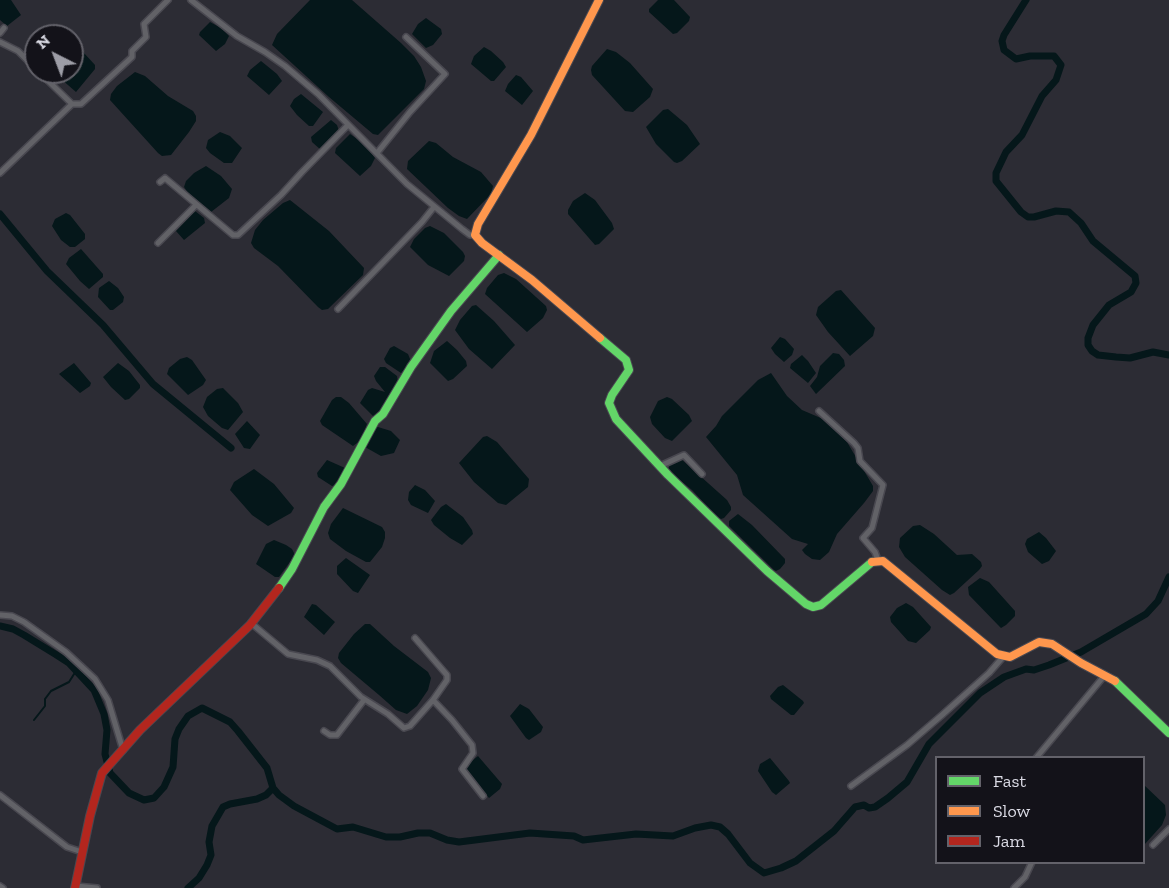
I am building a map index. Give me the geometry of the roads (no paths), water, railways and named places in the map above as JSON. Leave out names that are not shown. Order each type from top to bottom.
[{"type":"street","points":[[51,84],[72,104],[81,104],[132,57],[132,51],[146,37],[144,24],[168,0]]},
{"type":"street","points":[[191,0],[237,36],[265,51],[285,66],[318,94],[407,184],[470,235],[475,235],[626,360],[629,370],[612,394],[609,407],[616,419],[660,466],[796,598],[810,606],[821,605],[866,566],[878,560]]},
{"type":"street","points":[[475,235],[478,224],[531,135],[599,0]]},
{"type":"street","points":[[377,153],[445,74],[406,37]]},
{"type":"street","points":[[0,42],[18,51],[24,57]]},
{"type":"street","points":[[0,173],[72,104]]},
{"type":"street","points":[[160,182],[165,178],[232,236],[238,235],[281,195],[348,125]]},
{"type":"street","points":[[158,243],[195,206]]},
{"type":"street","points":[[338,309],[434,207]]},
{"type":"street","points":[[97,888],[76,887],[82,852],[102,773],[140,730],[251,624],[292,569],[324,507],[341,484],[375,421],[383,414],[411,367],[451,310],[499,255]]},
{"type":"street","points":[[819,411],[855,443],[860,461],[883,485],[872,528],[863,538],[878,560],[888,564],[1003,657]]},
{"type":"street","points":[[660,466],[684,455],[702,474]]},
{"type":"street","points":[[0,615],[12,616],[24,622],[66,652],[95,679],[108,700],[120,753]]},
{"type":"street","points":[[251,624],[288,654],[317,660],[330,666],[364,700],[388,714],[404,728],[410,726],[433,700],[446,683],[447,675],[415,638]]},
{"type":"street","points":[[851,786],[933,723],[989,673],[1003,657],[1016,655],[1038,642],[1050,643],[1077,661],[1122,685],[1169,732]]},
{"type":"street","points":[[1038,756],[1105,675]]},
{"type":"street","points":[[324,732],[337,735],[364,700]]},
{"type":"street","points":[[433,700],[472,745],[473,753],[463,766],[462,772],[483,796]]},
{"type":"street","points":[[0,795],[67,847],[82,852]]},
{"type":"street","points":[[1153,845],[1169,829]]},
{"type":"street","points":[[1014,888],[1024,877],[1031,864]]},
{"type":"waterway","points":[[1026,0],[1004,35],[1002,41],[1004,50],[1016,59],[1030,56],[1054,56],[1061,65],[1056,80],[1042,96],[1022,135],[1006,152],[996,173],[996,181],[1021,212],[1028,217],[1056,211],[1069,212],[1081,223],[1093,241],[1135,276],[1136,283],[1131,292],[1109,305],[1093,325],[1088,338],[1088,345],[1092,351],[1098,355],[1130,358],[1153,352],[1169,355]]},
{"type":"waterway","points":[[0,214],[47,271],[103,325],[153,384],[231,448]]},
{"type":"waterway","points":[[0,626],[13,629],[69,663],[94,690],[104,714],[107,730],[105,754],[110,773],[129,793],[144,800],[154,798],[164,787],[173,767],[175,739],[179,729],[188,716],[202,708],[230,722],[238,731],[267,768],[273,788],[279,795],[294,806],[337,829],[353,827],[386,837],[430,833],[459,842],[530,833],[574,836],[583,840],[636,834],[673,836],[711,825],[720,827],[728,834],[750,863],[764,873],[796,861],[834,831],[855,807],[864,805],[869,808],[875,807],[888,798],[907,782],[929,744],[980,693],[1004,677],[1026,669],[1034,670],[1081,652],[1146,614],[1158,601],[1169,577]]},
{"type":"waterway","points":[[34,720],[45,706],[45,699],[51,691],[69,682],[76,671]]},
{"type":"waterway","points":[[188,888],[199,878],[207,865],[211,855],[209,842],[212,826],[223,807],[257,799],[266,795],[273,788]]}]
